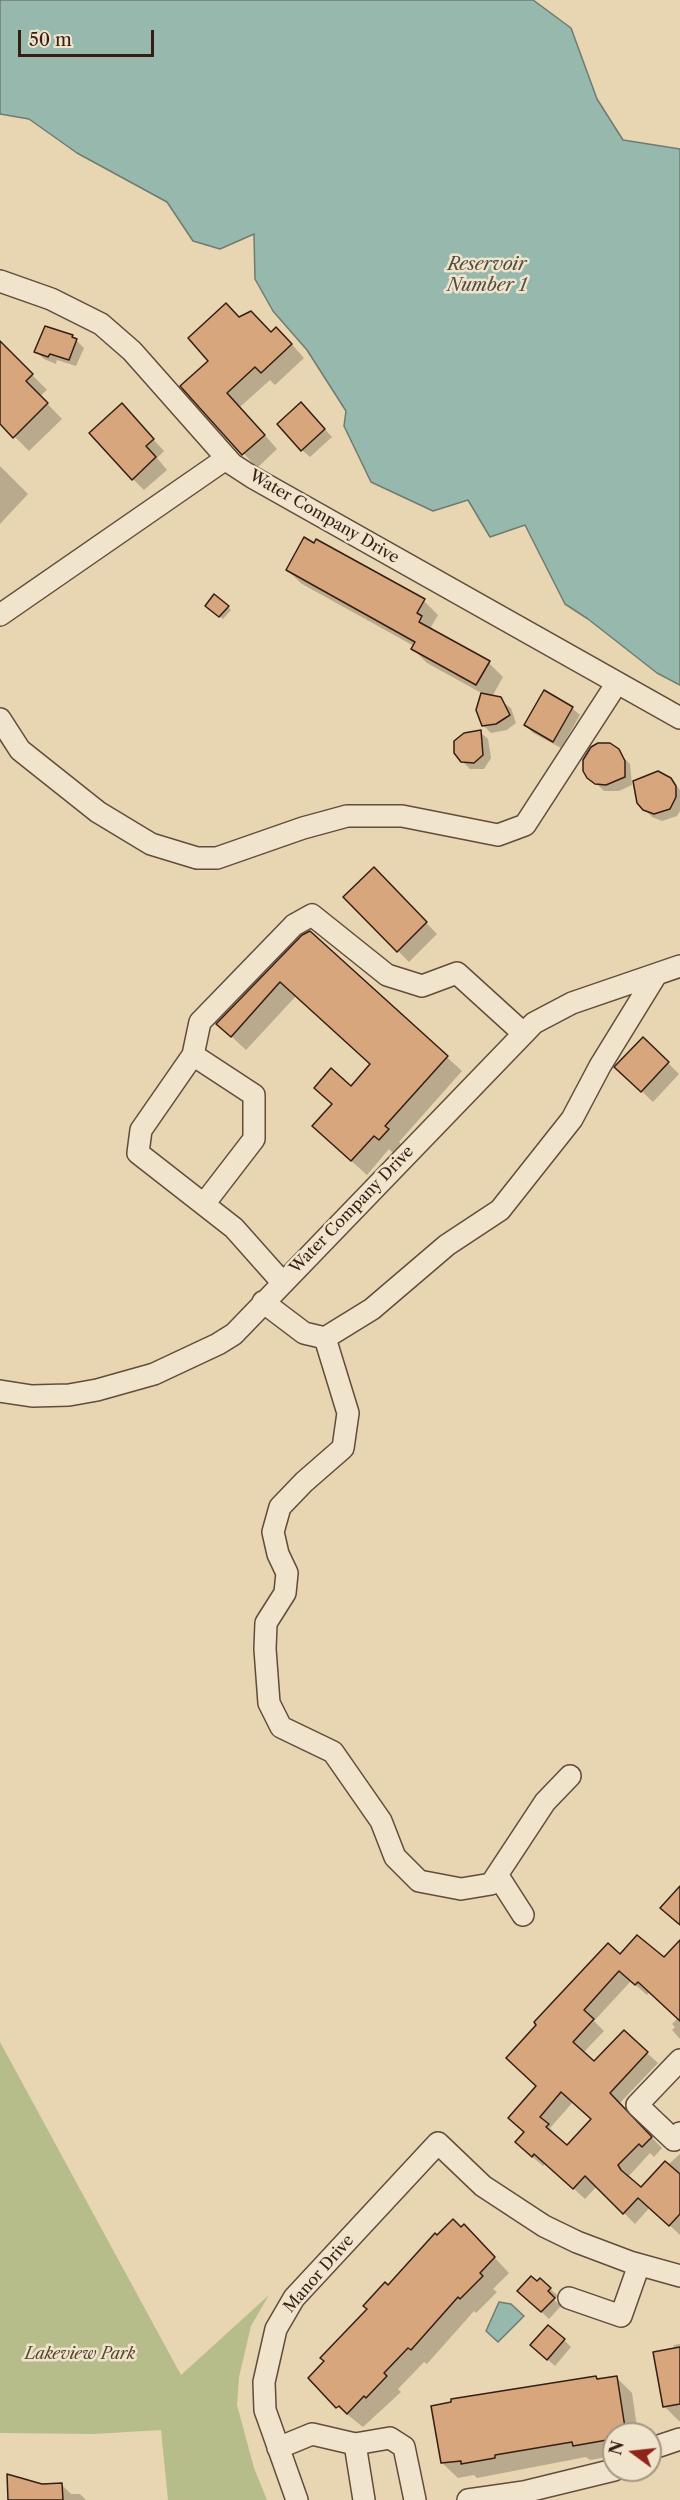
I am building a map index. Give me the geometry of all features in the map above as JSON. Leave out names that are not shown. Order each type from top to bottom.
[{"type":"street","name":"Water Company Drive","points":[[0,281],[51,299],[101,324],[132,351],[227,458],[252,477],[680,718]]},
{"type":"street","points":[[0,615],[227,458]]},
{"type":"street","points":[[0,719],[20,750],[98,812],[151,844],[197,858],[217,858],[303,828],[347,816],[402,816],[498,835],[525,825],[617,683]]},
{"type":"street","points":[[282,1282],[234,1228],[138,1153],[141,1130],[193,1055],[200,1022],[294,925],[312,915],[387,975],[422,986],[457,973],[523,1033]]},
{"type":"street","name":"Water Company Drive","points":[[0,1391],[32,1396],[69,1395],[116,1386],[154,1374],[186,1360],[234,1334],[523,1033],[547,1015],[572,1003],[680,966]]},
{"type":"street","points":[[263,1302],[304,1333],[324,1338],[372,1309],[447,1245],[500,1210],[572,1119],[600,1066],[656,975]]},
{"type":"street","points":[[193,1055],[254,1095],[254,1139],[204,1204]]},
{"type":"street","points":[[324,1338],[348,1413],[343,1448],[304,1482],[280,1507],[273,1532],[278,1554],[287,1574],[285,1593],[266,1623],[269,1703],[281,1727],[333,1752],[381,1821],[395,1857],[419,1881],[461,1889],[490,1884],[498,1876],[544,1802],[570,1776]]},
{"type":"street","points":[[498,1876],[523,1915]]},
{"type":"street","points":[[680,2060],[637,2105],[674,2140],[680,2133]]},
{"type":"street","name":"Manor Drive","points":[[297,2500],[265,2410],[264,2382],[268,2357],[284,2313],[294,2298],[438,2143],[483,2186],[544,2226],[576,2242],[639,2265]]},
{"type":"street","points":[[568,2298],[621,2316],[639,2265],[680,2276]]},
{"type":"street","points":[[278,2448],[312,2434],[355,2444],[390,2438],[404,2447],[415,2500]]},
{"type":"street","points":[[662,2445],[680,2439]]},
{"type":"street","points":[[355,2444],[364,2500]]},
{"type":"street","points":[[468,2500],[524,2492],[602,2473]]},
{"type":"green space","name":"Lakeview Park","points":[[0,2042],[181,2375],[269,2295],[251,2326],[239,2377],[237,2405],[254,2468],[267,2500],[168,2500],[161,2430],[94,2434],[0,2433]]},
{"type":"water","name":"Reservoir Number 1","points":[[0,0],[533,0],[571,28],[597,99],[623,140],[680,149],[680,685],[657,673],[588,619],[565,604],[525,525],[490,537],[468,500],[433,511],[371,482],[344,426],[346,411],[307,350],[273,311],[255,279],[254,234],[220,249],[193,241],[167,202],[77,153],[29,119],[0,114]]},
{"type":"water","points":[[499,2302],[511,2304],[524,2316],[498,2342],[486,2331]]},
{"type":"building","points":[[226,303],[239,317],[251,311],[271,332],[276,327],[292,344],[261,373],[255,367],[227,393],[265,435],[242,455],[180,386],[208,361],[188,338]]},
{"type":"building","points":[[45,326],[73,335],[72,337],[77,339],[69,360],[34,352]]},
{"type":"building","points":[[0,341],[33,374],[26,381],[48,403],[13,438],[0,424]]},
{"type":"building","points":[[301,402],[325,429],[301,451],[277,424]]},
{"type":"building","points":[[122,403],[154,439],[146,446],[156,457],[132,480],[89,433]]},
{"type":"building","points":[[304,537],[314,543],[316,539],[425,599],[417,613],[422,616],[419,622],[490,661],[476,685],[411,649],[415,642],[286,570]]},
{"type":"building","points":[[214,594],[229,606],[219,617],[205,606]]},
{"type":"building","points":[[544,690],[573,707],[553,742],[524,725]]},
{"type":"building","points":[[481,693],[501,697],[510,715],[496,724],[482,726],[476,710]]},
{"type":"building","points":[[481,730],[483,755],[474,763],[461,762],[454,753],[454,741],[464,733]]},
{"type":"building","points":[[598,743],[610,743],[619,749],[625,761],[625,777],[606,785],[595,784],[587,778],[583,771],[583,760],[591,747]]},
{"type":"building","points":[[658,771],[671,778],[676,786],[676,797],[670,809],[654,814],[643,810],[637,803],[633,781]]},
{"type":"building","points":[[374,867],[427,922],[397,952],[343,897]]},
{"type":"building","points":[[310,931],[448,1056],[385,1126],[389,1129],[379,1140],[374,1136],[351,1161],[312,1126],[332,1104],[314,1088],[331,1068],[351,1086],[370,1064],[280,982],[231,1037],[216,1024],[302,935]]},
{"type":"building","points":[[643,1037],[669,1062],[641,1092],[614,1067]]},
{"type":"building","points":[[680,1886],[680,1925],[660,1908]]},
{"type":"building","points":[[637,1935],[664,1957],[680,1940],[680,2021],[638,1982],[635,1985],[619,1971],[584,2010],[594,2019],[573,2042],[594,2061],[624,2030],[648,2052],[610,2093],[652,2137],[642,2147],[639,2144],[618,2165],[641,2187],[665,2161],[680,2174],[680,2214],[669,2226],[638,2198],[623,2214],[585,2176],[573,2189],[534,2154],[532,2157],[515,2142],[524,2132],[508,2118],[536,2086],[506,2058],[536,2025],[534,2022],[608,1943],[620,1954]],"holes":[[[561,2092],[591,2119],[567,2145],[546,2127],[549,2124],[540,2117]]]},
{"type":"building","points":[[453,2219],[461,2227],[464,2224],[495,2257],[480,2273],[483,2276],[460,2299],[458,2297],[411,2350],[408,2348],[384,2373],[387,2376],[366,2398],[364,2396],[347,2414],[339,2406],[336,2408],[308,2378],[324,2361],[320,2358],[367,2309],[363,2306],[385,2282],[388,2285],[435,2233],[437,2235]]},
{"type":"building","points":[[531,2276],[537,2281],[540,2278],[551,2288],[548,2291],[555,2298],[541,2312],[517,2291]]},
{"type":"building","points":[[548,2325],[565,2339],[547,2360],[530,2345]]},
{"type":"building","points":[[680,2347],[680,2404],[663,2407],[653,2352]]},
{"type":"building","points":[[596,2376],[597,2379],[617,2376],[624,2422],[602,2422],[602,2441],[573,2446],[572,2442],[495,2455],[495,2458],[461,2464],[461,2461],[441,2463],[431,2406],[451,2402],[451,2399]]},
{"type":"building","points":[[7,2474],[42,2484],[62,2483],[63,2500],[8,2500]]}]
